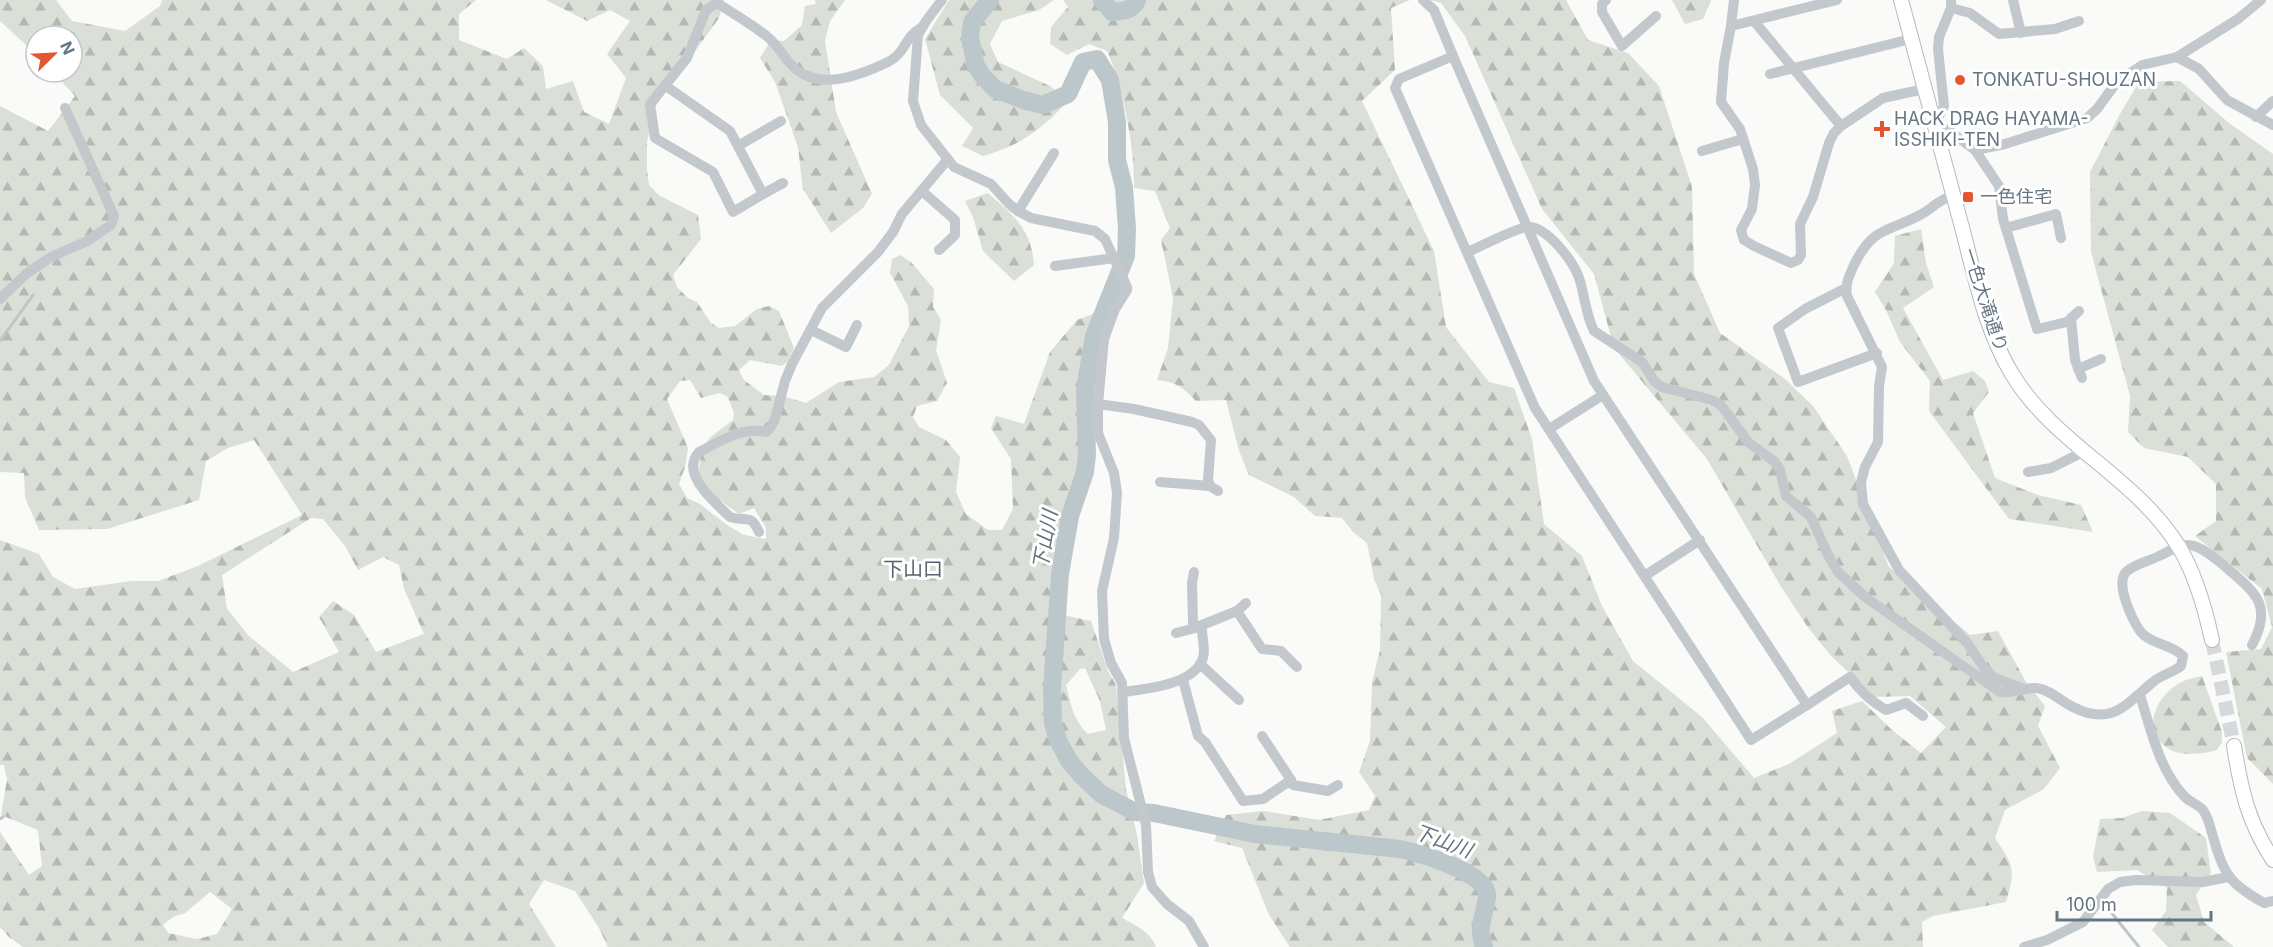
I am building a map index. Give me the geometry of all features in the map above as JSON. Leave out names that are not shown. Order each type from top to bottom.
[{"type":"main road","name":"一色大滝通り","points":[[1901,0],[1981,296],[2002,354],[2025,395],[2050,423],[2151,511],[2179,547],[2200,595],[2212,640]]},
{"type":"main road","points":[[2234,746],[2246,807],[2252,825],[2273,860]]},
{"type":"street","points":[[942,0],[918,34],[913,101],[921,125],[954,167],[992,184],[1018,211],[1031,218],[1095,231],[1105,239],[1127,290],[1108,324],[1104,339],[1098,405],[1098,433],[1114,473],[1117,493],[1114,538],[1102,591],[1104,639],[1111,663],[1122,683],[1124,738],[1146,825],[1148,872],[1152,887],[1167,904],[1189,921],[1204,947]]},
{"type":"street","points":[[1423,0],[1434,10],[1594,381],[1806,705]]},
{"type":"street","points":[[1606,0],[1602,4],[1602,12],[1622,46],[1656,16]]},
{"type":"street","points":[[1734,0],[1724,63],[1721,102],[1724,110],[1740,129],[1753,169],[1755,185],[1752,209],[1741,230],[1744,240],[1754,246],[1791,263],[1798,260],[1801,255],[1800,224],[1813,197],[1829,143],[1841,126],[1883,98],[1924,89]]},
{"type":"street","points":[[1731,26],[1805,4],[1837,0]]},
{"type":"street","points":[[2013,0],[2020,33]]},
{"type":"street","points":[[1975,150],[2005,144],[2087,118],[2097,109],[2116,83],[2142,65],[2177,57],[2238,19],[2261,0]]},
{"type":"street","points":[[783,183],[733,212],[713,172],[655,138],[650,104],[687,58],[706,10],[717,3],[769,38],[795,69],[818,79],[838,80],[888,62],[897,56],[911,33],[922,27]]},
{"type":"street","points":[[2079,21],[2055,29],[1999,34],[1970,13],[1951,4],[1939,37],[1938,49],[1944,106],[1935,124],[1948,130],[1975,150],[1999,186],[2006,228],[2037,329],[2067,322],[2075,315],[2075,360],[2080,374],[2101,360]]},
{"type":"street","points":[[1754,21],[1841,126]]},
{"type":"street","points":[[1770,74],[1911,39]]},
{"type":"street","points":[[1453,56],[1399,79],[1395,88],[1535,408],[1646,575],[1751,740],[1850,676],[1859,690],[1873,703],[1886,710],[1906,703],[1923,716]]},
{"type":"street","points":[[2177,57],[2199,69],[2227,100],[2273,125]]},
{"type":"street","points":[[666,86],[730,131],[763,194]]},
{"type":"street","points":[[2256,117],[2273,101]]},
{"type":"street","points":[[0,299],[26,274],[51,257],[87,241],[111,225],[114,216],[65,108]]},
{"type":"street","points":[[738,146],[781,121]]},
{"type":"street","points":[[1701,151],[1743,139]]},
{"type":"street","points":[[1018,211],[1054,153]]},
{"type":"street","points":[[759,532],[754,521],[749,518],[730,517],[698,484],[694,467],[695,456],[742,432],[758,430],[766,432],[770,428],[775,419],[784,381],[822,308],[871,260],[893,232],[902,214],[948,159]]},
{"type":"street","points":[[922,191],[955,220],[955,235],[939,250]]},
{"type":"street","points":[[1954,195],[1938,201],[1916,218],[1876,235],[1863,247],[1848,278],[1847,296],[1882,367],[1878,442],[1865,467],[1861,482],[1863,504],[1899,570],[1968,644],[1984,668],[1995,678],[2025,689]]},
{"type":"street","points":[[2006,228],[2056,214],[2061,238]]},
{"type":"street","points":[[1468,252],[1527,226],[1541,230],[1553,240],[1575,268],[1594,331],[1642,362],[1655,382],[1662,387],[1712,400],[1721,405],[1748,442],[1775,462],[1783,477],[1783,489],[1786,496],[1811,517],[1838,572],[1865,597],[2000,693],[2035,687],[2087,713],[2114,712],[2127,706],[2157,680],[2181,666],[2183,656],[2180,652],[2146,637],[2139,629],[2123,595],[2121,583],[2128,570],[2179,547],[2190,545],[2214,557],[2251,587],[2263,612],[2262,623],[2252,645]]},
{"type":"street","points":[[1055,266],[1115,260]]},
{"type":"street","points":[[1846,288],[1805,309],[1778,328],[1798,382],[1877,354]]},
{"type":"street","points":[[811,330],[846,347],[857,325]]},
{"type":"street","points":[[1549,429],[1603,395]]},
{"type":"street","points":[[1098,405],[1134,409],[1199,425],[1211,440],[1208,480],[1214,488],[1160,482]]},
{"type":"street","points":[[2028,472],[2051,468],[2083,452]]},
{"type":"street","points":[[1646,575],[1700,540]]},
{"type":"street","points":[[1123,692],[1183,680],[1200,664],[1204,648],[1200,628],[1193,623],[1194,572]]},
{"type":"street","points":[[1176,633],[1200,628],[1207,621],[1237,611],[1246,603]]},
{"type":"street","points":[[1237,611],[1262,649],[1281,651],[1297,667]]},
{"type":"street","points":[[1200,664],[1239,700]]},
{"type":"street","points":[[1183,680],[1198,736],[1205,742],[1243,801],[1263,799],[1291,780]]},
{"type":"street","points":[[2140,695],[2165,770],[2185,798],[2202,809],[2228,877],[2239,889],[2264,903],[2273,901]]},
{"type":"street","points":[[1262,736],[1293,785],[1328,791],[1338,785]]},
{"type":"street","points":[[2024,947],[2055,936],[2083,922],[2108,888],[2120,882],[2136,880],[2203,882],[2228,877]]},
{"type":"green space","points":[[0,0],[56,0],[72,21],[125,31],[160,6],[162,0],[476,0],[459,14],[459,40],[507,59],[524,48],[543,66],[546,89],[573,81],[584,112],[609,124],[626,78],[607,54],[630,21],[610,10],[587,21],[546,0],[724,0],[719,18],[655,107],[647,142],[647,170],[649,185],[660,196],[698,215],[701,239],[673,275],[677,287],[688,298],[697,302],[711,323],[719,328],[735,326],[757,309],[769,306],[779,311],[794,348],[788,361],[782,366],[750,360],[739,370],[744,380],[764,395],[783,396],[806,403],[839,382],[874,377],[889,365],[909,326],[908,306],[890,273],[892,259],[900,255],[911,262],[934,289],[933,307],[941,320],[936,350],[947,383],[937,401],[917,406],[913,417],[919,427],[946,440],[960,457],[956,492],[966,514],[988,530],[1002,530],[1013,509],[1011,459],[991,428],[996,416],[1024,424],[1050,352],[1077,320],[1095,313],[1087,342],[1081,394],[1079,468],[1059,541],[1054,613],[1091,621],[1108,671],[1116,685],[1126,789],[1137,835],[1144,883],[1122,918],[1146,933],[1156,947],[608,947],[599,928],[575,891],[544,880],[529,904],[556,947],[23,947],[9,937],[0,927],[0,832],[29,875],[42,866],[38,830],[1,815],[7,779],[4,765],[0,765],[0,540],[39,554],[53,577],[75,589],[132,581],[158,581],[198,566],[302,515],[254,440],[228,448],[206,461],[199,500],[107,529],[39,530],[25,497],[24,473],[0,472],[0,106],[48,131],[75,96],[64,84],[84,84],[84,24],[24,24],[24,43],[0,21]],"holes":[[[690,380],[701,398],[719,393],[727,396],[734,412],[733,420],[704,446],[698,485],[739,514],[754,508],[766,528],[766,539],[744,535],[727,525],[700,504],[687,498],[679,484],[688,448],[667,399],[680,381]],[[311,518],[323,519],[345,546],[358,570],[383,557],[399,565],[404,589],[424,634],[376,652],[354,615],[333,601],[319,617],[339,652],[293,672],[249,636],[227,609],[222,575]],[[1085,668],[1100,701],[1106,730],[1088,734],[1076,717],[1066,685],[1080,669]],[[210,892],[232,909],[217,934],[197,939],[168,933],[163,925],[173,917],[185,913]]]},
{"type":"green space","points":[[815,0],[845,0],[830,21],[825,41],[836,112],[872,194],[863,208],[831,233],[803,189],[798,147],[775,82],[760,58],[771,40],[784,41],[802,25],[805,6],[816,4]]},
{"type":"green space","points":[[949,0],[1054,0],[1039,10],[1002,21],[990,44],[998,62],[1050,86],[1068,101],[1030,135],[1008,147],[983,156],[962,146],[973,128],[940,95],[925,39]]},
{"type":"green space","points":[[1063,0],[1410,0],[1391,8],[1395,70],[1362,101],[1434,251],[1446,327],[1489,382],[1514,388],[1532,439],[1544,524],[1582,556],[1602,606],[1633,661],[1702,717],[1754,778],[1789,764],[1837,733],[1832,711],[1862,701],[1892,730],[1921,753],[1946,727],[1910,696],[1875,697],[1831,656],[1807,626],[1780,585],[1707,459],[1614,348],[1594,274],[1542,209],[1465,36],[1441,3],[1431,0],[1566,0],[1588,40],[1628,53],[1659,86],[1692,187],[1694,274],[1720,333],[1785,379],[1813,406],[1847,456],[1889,567],[1970,635],[1998,631],[2026,682],[2045,706],[2038,726],[2060,768],[2044,789],[2005,810],[1995,838],[2011,868],[2011,882],[2006,902],[1933,916],[1922,922],[1923,947],[1290,947],[1269,915],[1242,848],[1214,841],[1226,815],[1264,811],[1319,820],[1369,810],[1375,796],[1359,772],[1370,741],[1372,682],[1380,650],[1381,595],[1374,579],[1367,543],[1353,532],[1342,518],[1315,516],[1294,497],[1249,475],[1239,451],[1226,400],[1196,401],[1179,386],[1157,380],[1168,348],[1173,298],[1161,240],[1170,228],[1155,191],[1134,188],[1127,118],[1107,51],[1089,44],[1067,55],[1050,44],[1051,27],[1068,7]]},
{"type":"green space","points":[[1672,0],[1711,1],[1703,19],[1685,24]]},
{"type":"green space","points":[[2180,81],[2229,123],[2273,154],[2273,784],[2247,758],[2226,652],[2261,649],[2272,627],[2262,589],[2195,536],[2216,521],[2216,484],[2188,457],[2144,448],[2128,432],[2130,396],[2091,252],[2090,172],[2120,114],[2139,82]]},
{"type":"green space","points":[[988,193],[1020,224],[1029,241],[1034,265],[1014,281],[983,251],[973,217],[965,201]]},
{"type":"green space","points":[[1921,229],[1926,263],[1934,287],[1903,308],[1943,380],[1973,371],[1985,381],[1989,392],[1973,413],[1995,478],[2038,495],[2081,505],[2093,532],[2009,519],[1929,411],[1930,381],[1900,342],[1875,292],[1894,263],[1895,236]]},
{"type":"green space","points":[[2202,676],[2222,732],[2222,742],[2217,750],[2205,753],[2185,754],[2172,751],[2159,740],[2155,730],[2154,720],[2160,701],[2175,686],[2186,680]]},
{"type":"green space","points":[[2142,811],[2170,813],[2206,838],[2211,873],[2196,895],[2204,922],[2234,947],[2168,947],[2152,930],[2166,911],[2167,888],[2137,870],[2097,872],[2093,857],[2100,819],[2122,818]]},
{"type":"waterway","name":"下山川","points":[[990,0],[972,22],[970,38],[976,66],[995,89],[1043,105],[1068,94],[1083,62],[1097,59],[1110,80],[1117,122],[1117,160],[1124,187],[1126,256],[1094,336],[1085,389],[1087,455],[1085,472],[1070,516],[1060,574],[1052,689],[1053,723],[1058,740],[1069,761],[1101,794],[1135,812],[1154,813],[1255,834],[1400,849],[1451,865],[1477,880],[1485,888],[1487,896],[1481,927],[1484,947]]},
{"type":"waterway","name":"下山川","points":[[1102,0],[1112,12],[1124,11],[1137,0]]},
{"type":"waterway","points":[[0,341],[33,295]]},
{"type":"waterway","points":[[2106,906],[2139,947]]},
{"type":"tunnel","points":[[2212,640],[2234,746]]},
{"type":"place","name":"TONKATU-SHOUZAN","points":[[1960,80]]},
{"type":"place","name":"HACK DRAG HAYAMA- ISSHIKI-TEN","points":[[1882,129]]},
{"type":"place","name":"一色住宅","points":[[1968,197]]},
{"type":"district","name":"下山口","points":[[913,569]]}]
